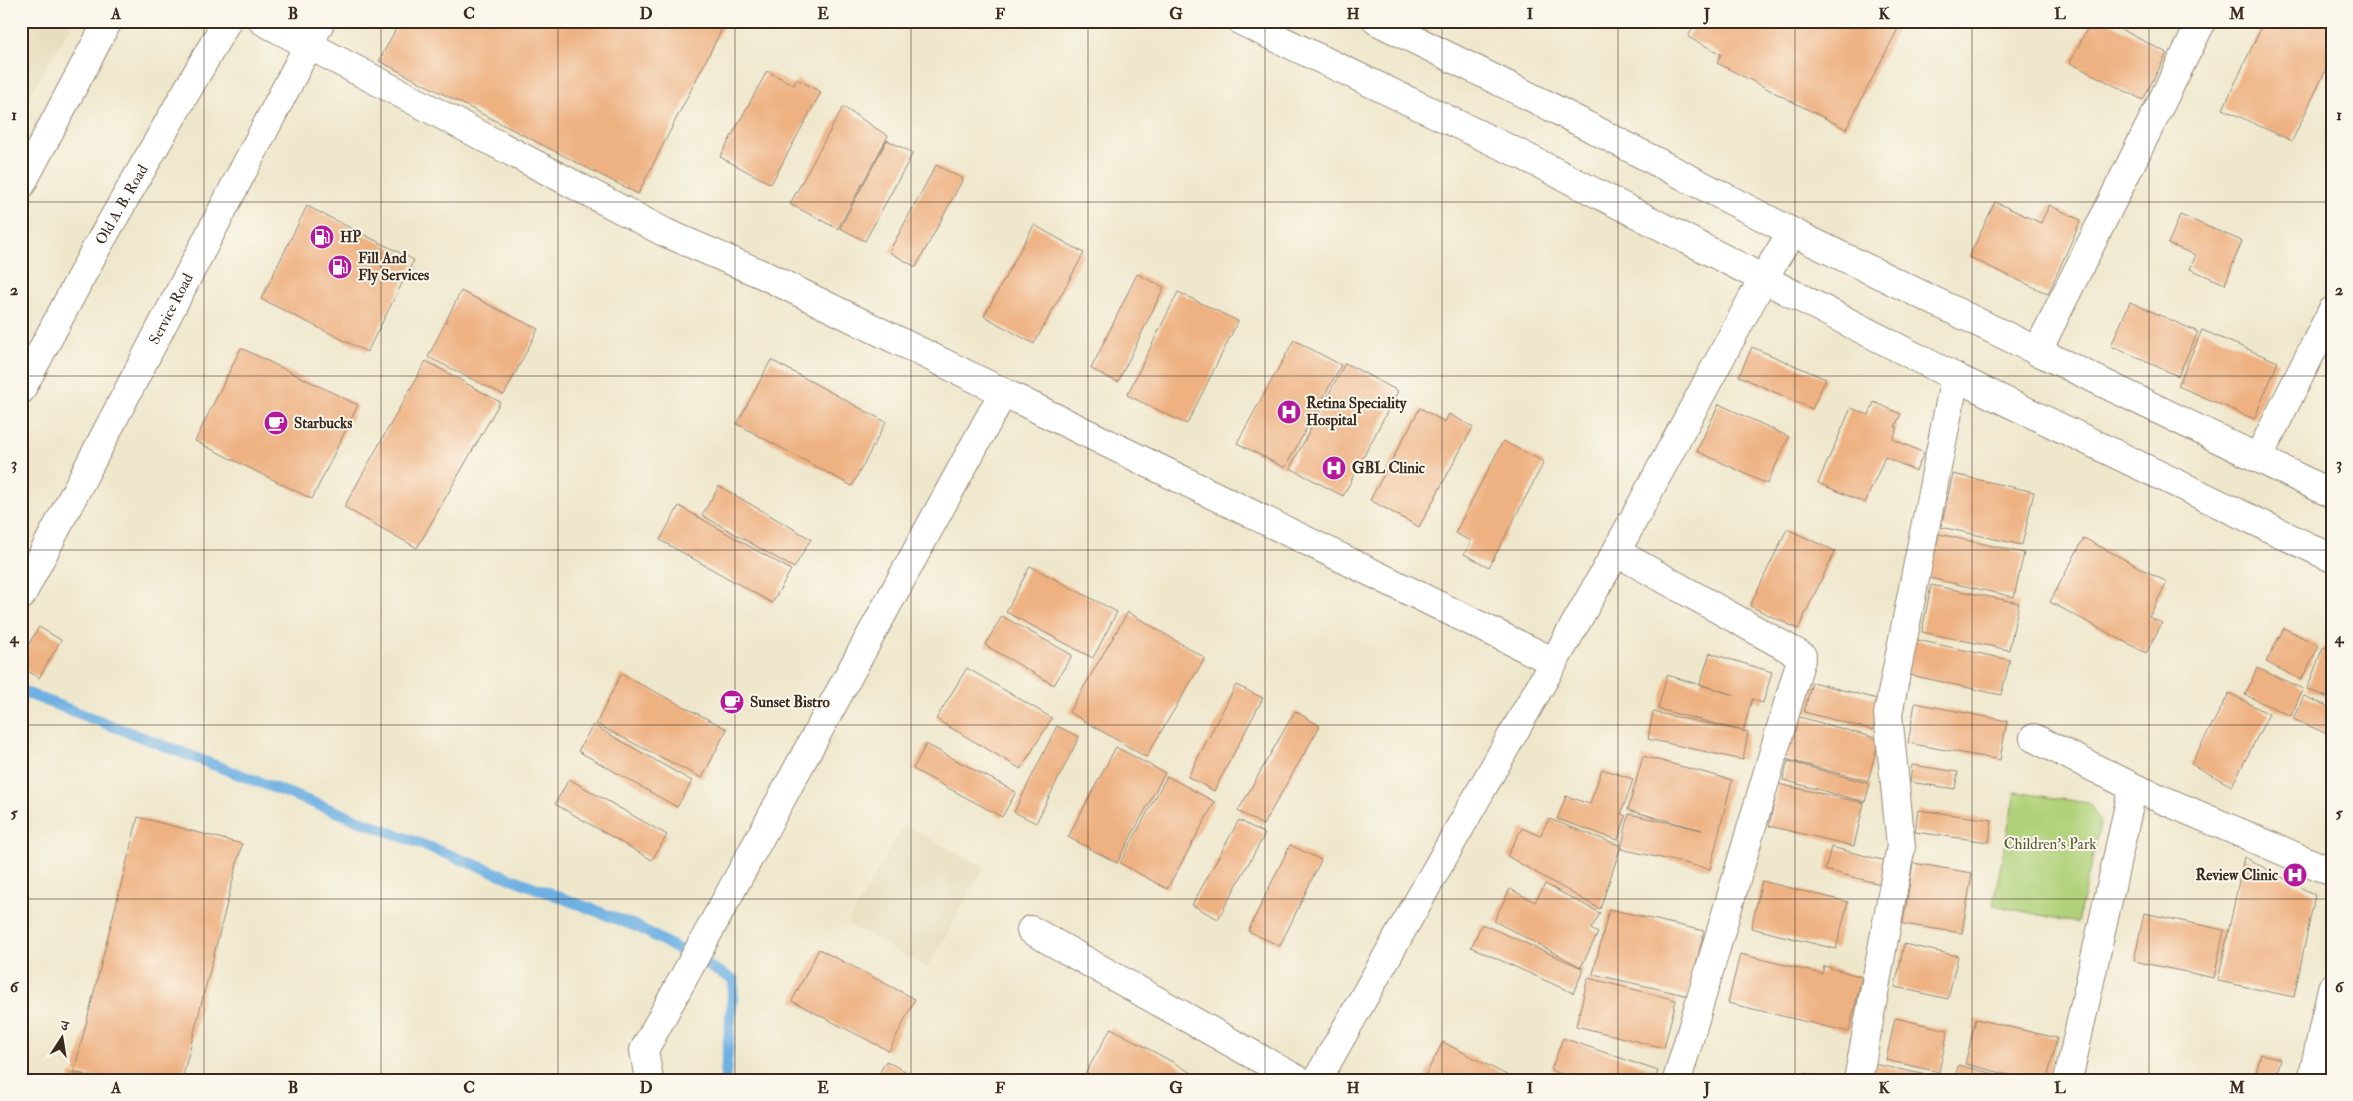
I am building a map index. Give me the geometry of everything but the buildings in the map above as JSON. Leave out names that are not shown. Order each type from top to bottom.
[{"type":"street","points":[[21,185],[108,21]]},
{"type":"street","name":"Old A. B. Road","points":[[21,390],[93,254],[227,21]]},
{"type":"street","points":[[263,21],[308,47],[664,232],[766,276],[1554,662]]},
{"type":"street","name":"Service Road","points":[[22,591],[321,21]]},
{"type":"street","points":[[1241,21],[1522,154],[1955,377],[2332,558]]},
{"type":"street","points":[[1377,21],[1545,104],[1792,232],[2332,494]]},
{"type":"street","points":[[2038,352],[2202,21]]},
{"type":"street","points":[[1317,1080],[1616,552],[1764,277],[1792,232]]},
{"type":"street","points":[[2258,458],[2332,311]]},
{"type":"street","points":[[1858,1080],[1901,846],[1888,714],[1955,377]]},
{"type":"street","points":[[649,1080],[644,1050],[1003,393]]},
{"type":"street","points":[[1616,552],[1802,656],[1677,1080]]},
{"type":"street","points":[[2034,738],[2133,787],[2332,872]]},
{"type":"street","points":[[2068,1080],[2133,787]]},
{"type":"street","points":[[1031,930],[1298,1080]]},
{"type":"street","points":[[2312,1080],[2332,988]]},
{"type":"shaded area","points":[[21,21],[74,21],[21,109]]},
{"type":"shaded area","points":[[904,824],[984,868],[927,968],[848,924]]},
{"type":"green space","name":"Children's Park","points":[[2015,792],[2089,803],[2101,822],[2077,923],[1993,905]]},
{"type":"waterway","points":[[21,691],[638,927],[734,980],[725,1080]]},
{"type":"place","name":"HP","points":[[322,237]]},
{"type":"place","name":"Fill And Fly Services","points":[[340,267]]},
{"type":"place","name":"Retina Speciality Hospital","points":[[1289,412]]},
{"type":"place","name":"Starbucks","points":[[276,423]]},
{"type":"place","name":"GBL Clinic","points":[[1334,468]]},
{"type":"place","name":"Sunset Bistro","points":[[732,702]]},
{"type":"place","name":"Review Clinic","points":[[2295,875]]}]
